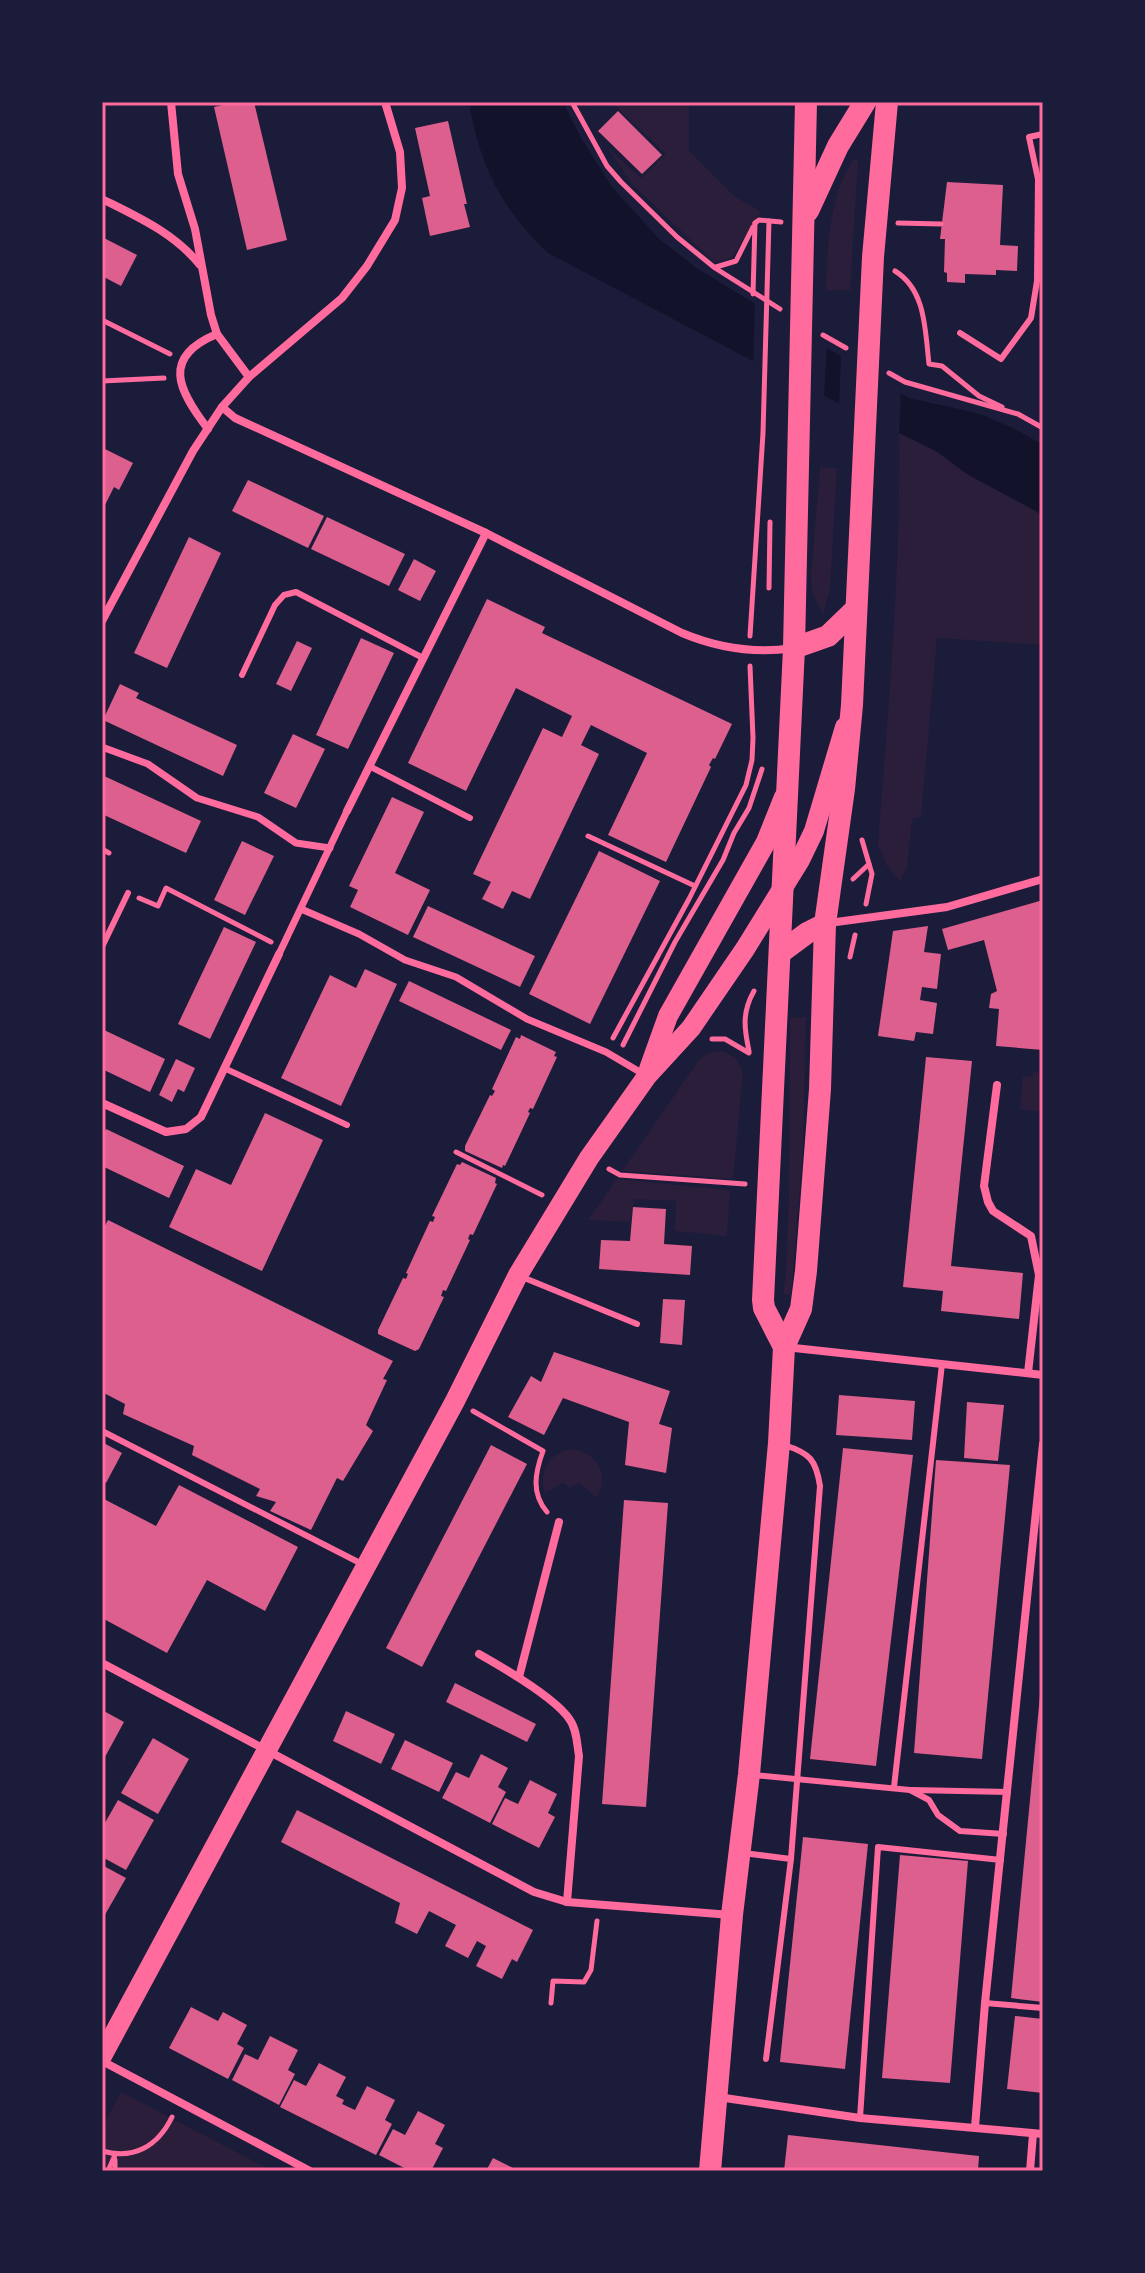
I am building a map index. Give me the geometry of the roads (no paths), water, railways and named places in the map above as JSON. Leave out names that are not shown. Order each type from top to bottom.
[{"type":"highway","points":[[784,1347],[764,1308],[794,648],[806,102]]},
{"type":"highway","points":[[803,223],[838,146],[865,102]]},
{"type":"highway","points":[[710,2171],[779,1443],[784,1347],[803,1302],[820,1089],[825,924],[852,705],[870,311],[887,102]]},
{"type":"highway","points":[[794,648],[828,636],[856,609]]},
{"type":"highway","points":[[780,953],[825,924]]},
{"type":"main road","points":[[102,2058],[455,1401],[518,1275],[589,1158],[647,1076],[691,1028],[783,889],[814,831],[852,705]]},
{"type":"main road","points":[[647,1076],[668,1016],[766,842],[788,782]]},
{"type":"street","points":[[171,102],[178,174],[195,229],[200,266],[217,334],[249,377]]},
{"type":"street","points":[[102,621],[193,451],[222,407],[249,377],[342,298],[367,266],[395,220],[402,188],[400,152],[385,102]]},
{"type":"street","points":[[102,199],[158,227],[191,254],[200,266]]},
{"type":"street","points":[[208,429],[191,408],[181,377],[182,360],[194,345],[217,334]]},
{"type":"street","points":[[222,407],[235,418],[486,533],[644,615],[708,644],[750,651],[794,648]]},
{"type":"street","points":[[102,1103],[166,1132],[186,1129],[201,1117],[347,811],[486,533]]},
{"type":"street","points":[[102,747],[148,764],[197,798],[258,817],[296,843],[330,848]]},
{"type":"street","points":[[825,924],[947,907],[1043,879]]},
{"type":"street","points":[[301,909],[359,934],[405,960],[456,977],[527,1019],[606,1052],[647,1076]]},
{"type":"street","points":[[997,1085],[984,1186],[993,1211],[1031,1236],[1041,1276],[1028,1373]]},
{"type":"street","points":[[784,1347],[1043,1375]]},
{"type":"street","points":[[975,2127],[1043,1444]]},
{"type":"street","points":[[519,1677],[559,1522]]},
{"type":"street","points":[[479,1654],[519,1677],[561,1711],[571,1720],[576,1734],[579,1756],[567,1902]]},
{"type":"street","points":[[102,1663],[534,1892],[567,1902],[732,1915]]},
{"type":"street","points":[[102,2058],[310,2171]]},
{"type":"street","points":[[716,2097],[860,2118],[1038,2134],[1030,2171]]},
{"type":"lane","points":[[960,333],[1001,359],[1031,318],[1037,281],[1040,223],[1038,179],[1029,137],[1043,134]]},
{"type":"lane","points":[[242,675],[275,605],[284,595],[296,592],[423,658]]},
{"type":"lane","points":[[369,766],[470,818]]},
{"type":"lane","points":[[102,947],[128,893]]},
{"type":"lane","points":[[224,1068],[347,1125]]},
{"type":"lane","points":[[518,1275],[637,1324]]},
{"type":"lane","points":[[894,1787],[942,1364]]},
{"type":"lane","points":[[102,1431],[365,1565]]},
{"type":"lane","points":[[766,2059],[791,1859],[820,1486],[817,1466],[803,1451],[779,1443]]},
{"type":"lane","points":[[749,1774],[910,1790],[1008,1792]]},
{"type":"lane","points":[[910,1790],[929,1800],[938,1815],[960,1831],[1004,1834]]},
{"type":"lane","points":[[860,2118],[878,1847],[1001,1860]]},
{"type":"lane","points":[[739,1852],[791,1859]]},
{"type":"lane","points":[[985,2003],[1043,2008]]}]
